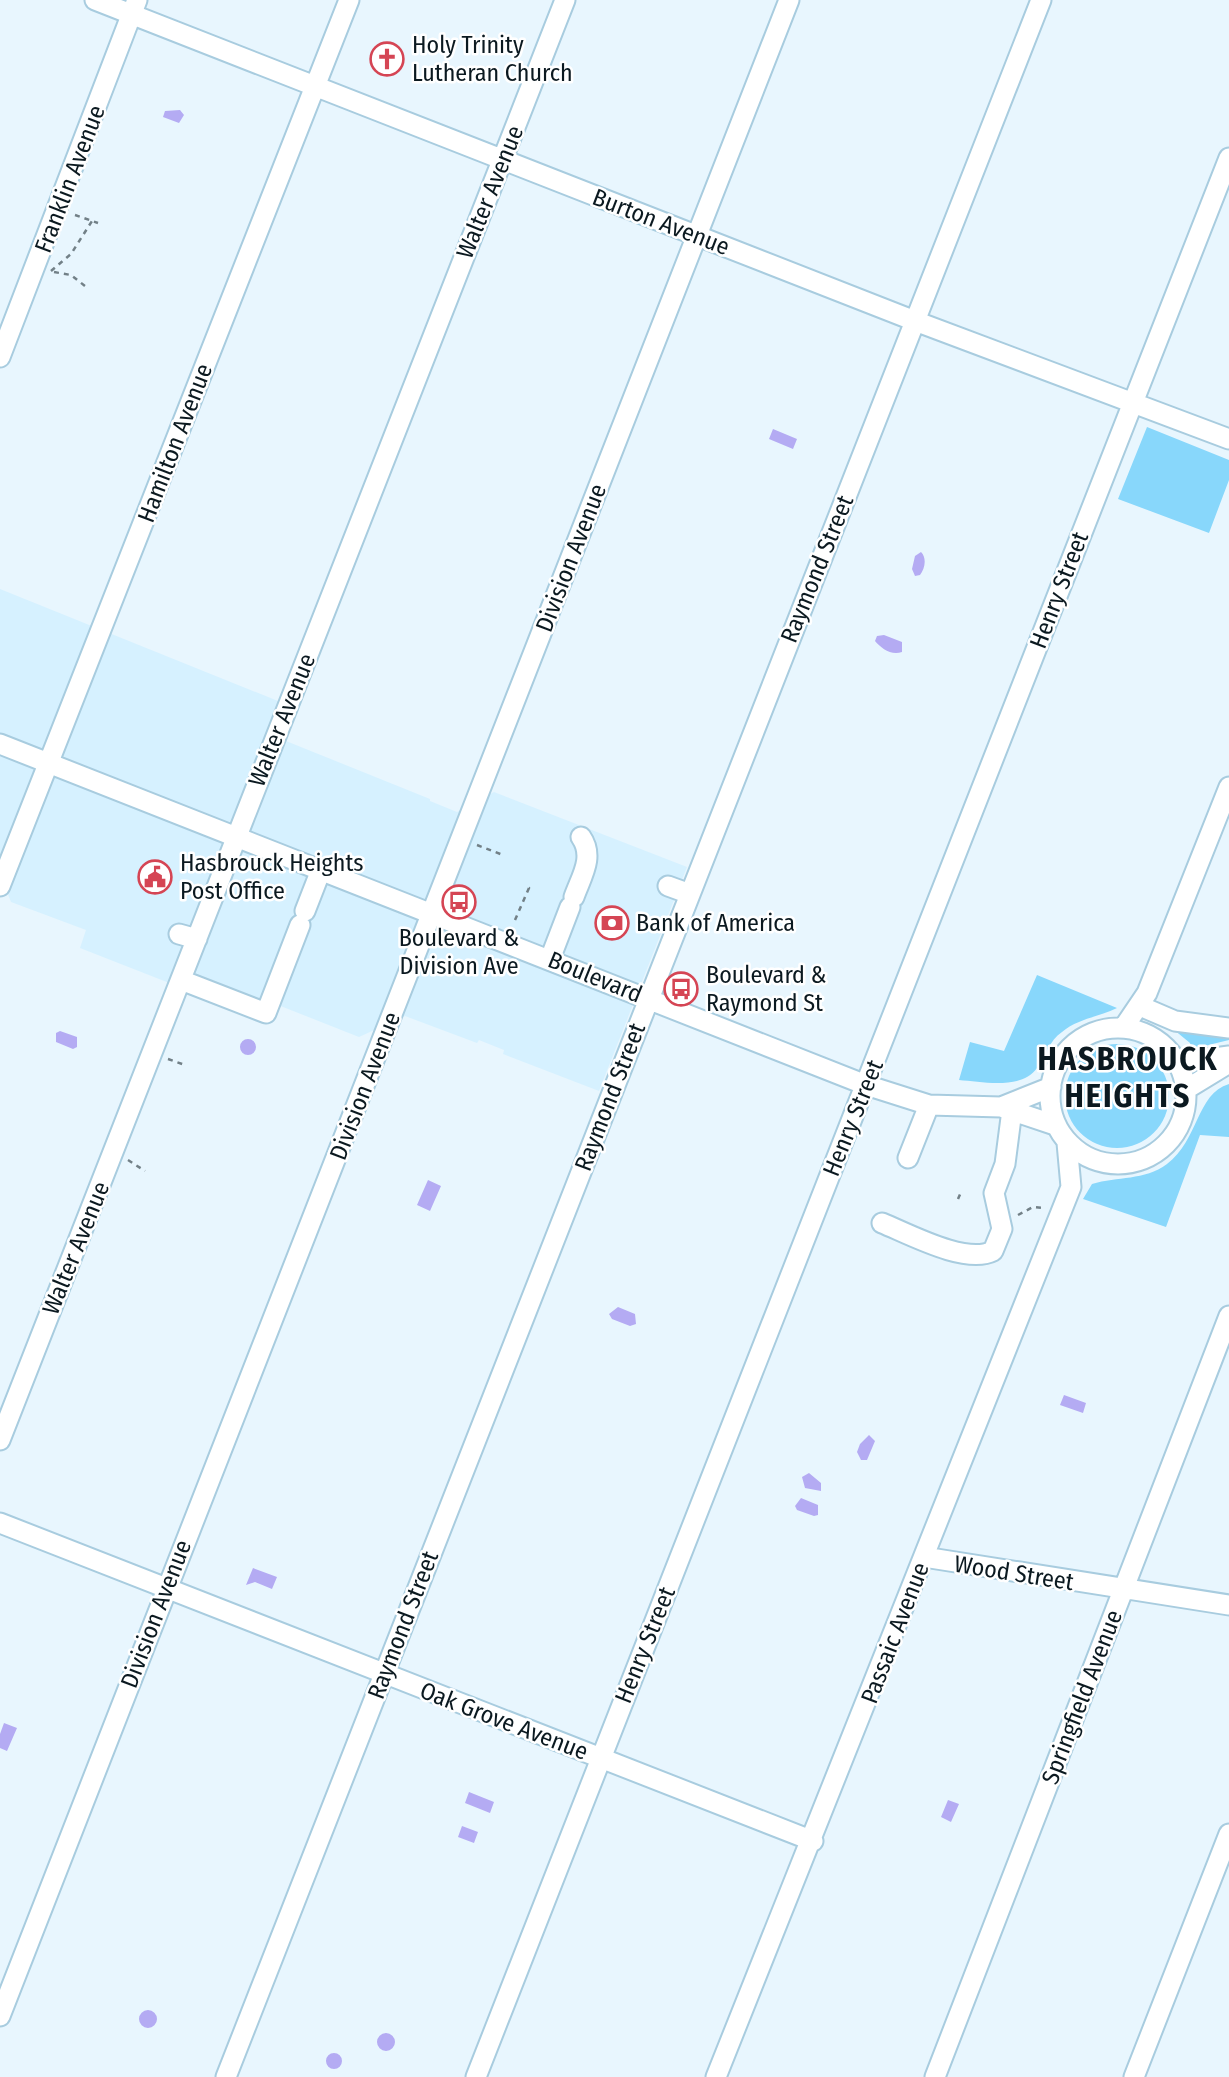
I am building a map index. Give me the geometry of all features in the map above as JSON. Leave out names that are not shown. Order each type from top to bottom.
[{"type":"street","name":"Burton Avenue","points":[[96,0],[134,7],[315,86],[502,160],[915,321],[1229,439]]},
{"type":"street","name":"Hamilton Avenue","points":[[7,882],[49,763],[349,0]]},
{"type":"street","name":"Walter Avenue","points":[[0,1440],[181,980],[188,937],[237,835],[565,0]]},
{"type":"street","name":"Division Avenue","points":[[0,2016],[789,0]]},
{"type":"street","name":"Raymond Street","points":[[226,2077],[1041,0]]},
{"type":"street","name":"Franklin Avenue","points":[[0,357],[134,7]]},
{"type":"street","name":"Henry Street","points":[[476,2077],[1229,158]]},
{"type":"street","name":"Boulevard","points":[[0,744],[237,835],[866,1085],[929,1105],[1007,1108],[1055,1125]]},
{"type":"street","points":[[1145,1033],[1147,1001],[1229,787]]},
{"type":"street","points":[[550,959],[588,860],[586,844],[581,837]]},
{"type":"street","points":[[181,980],[266,1013],[321,870]]},
{"type":"street","points":[[668,886],[690,894]]},
{"type":"street","points":[[1124,1027],[1147,1001]]},
{"type":"street","points":[[1147,1001],[1175,1021],[1229,1028]]},
{"type":"street","points":[[1070,1187],[1105,1164],[1130,1161],[1161,1148],[1181,1120],[1185,1090],[1177,1063],[1169,1049],[1145,1033],[1124,1027],[1085,1036],[1058,1064],[1048,1106],[1055,1125],[1067,1143],[1080,1154],[1105,1164]]},
{"type":"street","points":[[1177,1063],[1229,1056]]},
{"type":"street","points":[[1185,1090],[1229,1063]]},
{"type":"street","name":"Boulevard","points":[[1007,1108],[1051,1087]]},
{"type":"street","points":[[908,1158],[929,1105]]},
{"type":"street","points":[[882,1223],[951,1251],[986,1254],[995,1248],[1002,1229],[994,1193],[1005,1164],[1007,1108]]},
{"type":"street","name":"Passaic Avenue","points":[[716,2077],[813,1841],[1070,1187],[1067,1143]]},
{"type":"street","name":"Springfield Avenue","points":[[935,2077],[1229,1316]]},
{"type":"street","name":"Oak Grove Avenue","points":[[0,1523],[813,1841]]},
{"type":"street","name":"Wood Street","points":[[925,1557],[1229,1605]]},
{"type":"street","points":[[1134,2077],[1229,1834]]},
{"type":"path","points":[[69,212],[98,223]]},
{"type":"path","points":[[54,272],[71,254],[92,221]]},
{"type":"path","points":[[47,270],[71,275],[85,286]]},
{"type":"path","points":[[461,839],[503,855]]},
{"type":"path","points":[[515,920],[529,888],[525,887]]},
{"type":"path","points":[[165,1058],[185,1065]]},
{"type":"path","points":[[125,1159],[145,1171]]},
{"type":"path","points":[[958,1199],[961,1192]]},
{"type":"path","points":[[1014,1214],[1033,1206],[1045,1208]]},
{"type":"shaded area","points":[[180,110],[184,115],[179,123],[163,117],[165,111]]},
{"type":"shaded area","points":[[1147,427],[1229,460],[1229,480],[1209,533],[1118,499]]},
{"type":"shaded area","points":[[773,429],[797,439],[793,449],[769,439]]},
{"type":"shaded area","points":[[921,552],[925,560],[924,567],[920,575],[915,576],[912,569],[915,556]]},
{"type":"shaded area","points":[[0,589],[278,701],[286,741],[457,812],[494,792],[687,867],[599,1091],[503,1054],[504,1050],[479,1040],[477,1043],[405,1016],[359,1037],[278,1005],[271,1023],[80,948],[86,930],[11,902],[0,874]]},
{"type":"shaded area","points":[[884,635],[902,642],[902,652],[883,649],[875,641],[877,636]]},
{"type":"shaded area","points":[[1037,975],[1117,1008],[1075,1024],[1062,1032],[1051,1044],[1037,1068],[1022,1079],[1001,1083],[959,1080],[970,1042],[1004,1051]]},
{"type":"shaded area","points":[[1173,1029],[1229,1031],[1229,1040],[1192,1049],[1190,1043]]},
{"type":"shaded area","points":[[60,1031],[77,1037],[77,1047],[73,1049],[56,1042],[56,1033]]},
{"type":"shaded area","points":[[248,1039],[254,1041],[254,1053],[248,1055],[242,1053],[240,1047],[242,1041]]},
{"type":"shaded area","points":[[1117,1044],[1137,1048],[1154,1059],[1165,1076],[1169,1096],[1165,1116],[1154,1133],[1137,1144],[1117,1148],[1097,1144],[1080,1133],[1069,1116],[1065,1096],[1069,1076],[1080,1059],[1097,1048]]},
{"type":"shaded area","points":[[1229,1084],[1229,1137],[1200,1135],[1166,1227],[1083,1199],[1092,1184],[1140,1176],[1167,1164],[1186,1143],[1210,1097]]},
{"type":"shaded area","points":[[428,1180],[441,1186],[430,1211],[417,1205]]},
{"type":"shaded area","points":[[618,1307],[635,1314],[636,1324],[630,1326],[612,1319],[609,1314]]},
{"type":"shaded area","points":[[1064,1395],[1086,1403],[1083,1413],[1060,1405]]},
{"type":"shaded area","points":[[869,1435],[875,1441],[867,1460],[861,1460],[857,1452],[860,1444]]},
{"type":"shaded area","points":[[809,1473],[821,1483],[821,1491],[805,1488],[802,1477]]},
{"type":"shaded area","points":[[801,1498],[818,1505],[818,1515],[797,1510],[795,1506]]},
{"type":"shaded area","points":[[253,1568],[277,1577],[272,1589],[255,1582],[246,1585]]},
{"type":"shaded area","points":[[4,1723],[17,1728],[7,1751],[0,1748],[0,1734]]},
{"type":"shaded area","points":[[469,1792],[494,1802],[490,1813],[465,1803]]},
{"type":"shaded area","points":[[948,1800],[959,1804],[951,1822],[941,1817]]},
{"type":"shaded area","points":[[462,1826],[478,1832],[474,1843],[458,1837]]},
{"type":"shaded area","points":[[148,2010],[154,2013],[157,2019],[154,2025],[148,2028],[142,2025],[139,2019],[142,2013]]},
{"type":"shaded area","points":[[386,2033],[392,2036],[395,2042],[392,2048],[386,2051],[380,2048],[377,2042],[380,2036]]},
{"type":"shaded area","points":[[331,2053],[337,2053],[342,2061],[340,2067],[331,2069],[326,2064],[326,2058]]},
{"type":"place","name":"Holy Trinity Lutheran Church","points":[[387,59]]},
{"type":"place","name":"Hasbrouck Heights Post Office","points":[[155,877]]},
{"type":"place","name":"Boulevard & Division Ave","points":[[459,902]]},
{"type":"place","name":"Bank of America","points":[[612,923]]},
{"type":"place","name":"Boulevard & Raymond St","points":[[681,989]]},
{"type":"district","name":"HASBROUCK HEIGHTS","points":[[1128,1078]]}]
